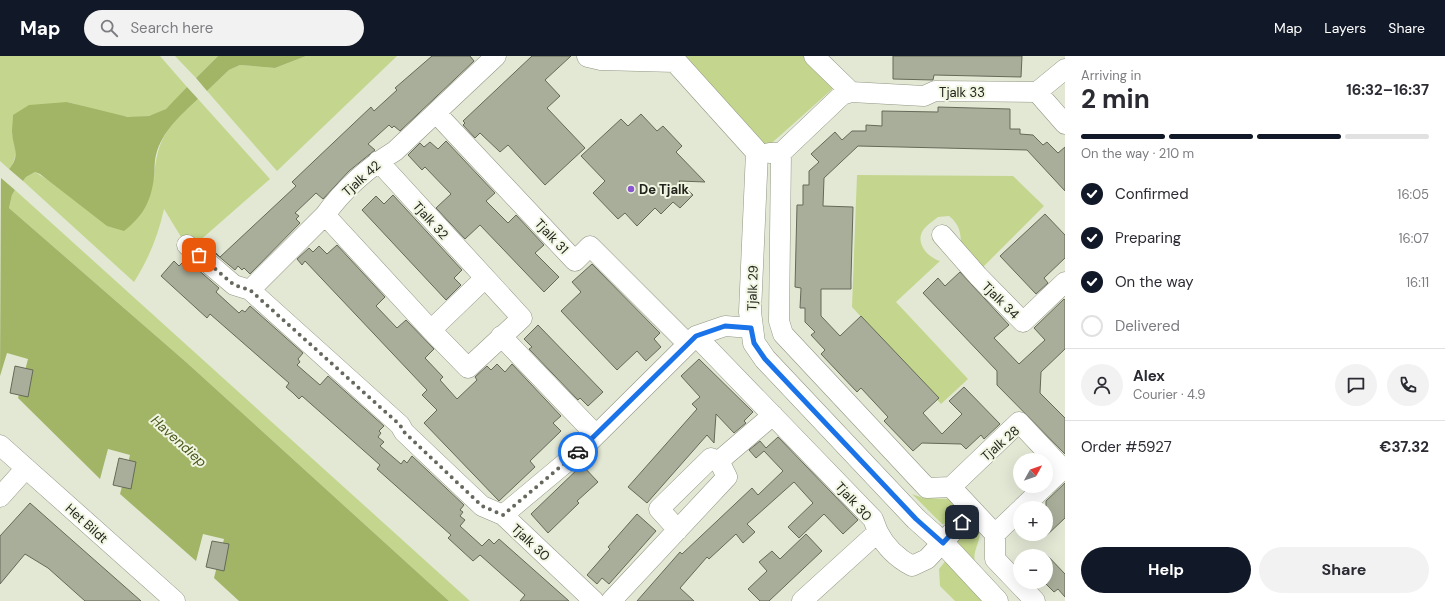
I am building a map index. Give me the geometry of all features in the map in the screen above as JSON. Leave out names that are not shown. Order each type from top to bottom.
[{"type":"street","name":"Tjalk 42","points":[[250,290],[326,215],[334,203],[378,161],[395,151],[496,56]]},
{"type":"street","points":[[588,56],[601,59],[678,59],[757,152],[781,153],[842,95],[851,92],[814,56]]},
{"type":"street","points":[[1065,69],[1037,92],[1065,124]]},
{"type":"street","name":"Tjalk 33","points":[[851,92],[924,96],[935,91],[1037,92]]},
{"type":"street","name":"Tjalk 31","points":[[436,113],[575,261],[590,246],[692,340]]},
{"type":"street","name":"Tjalk 29","points":[[757,152],[750,312],[754,343],[765,359],[916,519],[943,543],[997,601]]},
{"type":"street","name":"Tjalk 29","points":[[781,153],[779,321],[783,334],[927,488],[951,487]]},
{"type":"street","name":"Tjalk 32","points":[[326,215],[431,330],[468,368],[522,318],[484,279],[378,161]]},
{"type":"street","name":"Tjalk 34","points":[[942,235],[978,276],[1023,322],[1065,282]]},
{"type":"street","points":[[187,245],[234,285],[250,290],[400,425],[404,432],[482,506],[503,515]]},
{"type":"street","points":[[431,330],[484,279]]},
{"type":"street","name":"Tjalk 30","points":[[594,601],[503,515],[596,435],[692,340],[725,326],[751,328]]},
{"type":"street","points":[[501,336],[596,435]]},
{"type":"street","name":"Tjalk 30","points":[[692,340],[773,415],[873,519],[878,532],[802,601]]},
{"type":"street","points":[[719,461],[773,415]]},
{"type":"street","name":"Tjalk 28","points":[[951,487],[1019,422],[1048,453]]},
{"type":"street","name":"Het Bildt","points":[[0,446],[175,601]]},
{"type":"street","points":[[611,601],[678,530],[727,478],[719,461],[710,458],[659,509],[678,530]]},
{"type":"street","name":"Tjalk 28","points":[[1053,458],[1063,469],[1053,479]]},
{"type":"street","points":[[0,497],[26,468]]},
{"type":"street","points":[[951,487],[995,534],[995,559],[1035,601]]},
{"type":"street","name":"Tjalk 28","points":[[1030,501],[1038,493]]},
{"type":"street","points":[[878,532],[884,544],[900,559],[912,566],[926,559],[943,543],[972,511]]},
{"type":"street","points":[[995,534],[1013,517]]},
{"type":"shaded area","points":[[0,56],[160,56],[187,87],[166,109],[143,117],[117,115],[67,102],[12,133],[15,156],[9,169],[0,161]]},
{"type":"shaded area","points":[[175,56],[218,56],[196,78]]},
{"type":"shaded area","points":[[306,56],[397,56],[277,171],[207,91],[229,70],[240,65],[275,68]]},
{"type":"shaded area","points":[[684,56],[813,56],[838,84],[765,149]]},
{"type":"shaded area","points":[[198,99],[270,179],[189,250],[164,209],[152,247],[134,282],[23,181],[26,177],[35,172],[53,183],[154,179],[161,142],[172,125]]},
{"type":"shaded area","points":[[857,175],[1013,176],[1044,206],[983,267],[961,247],[961,238],[958,226],[949,216],[938,217],[923,230],[921,237],[922,246],[928,254],[940,261],[896,302],[968,379],[941,404],[852,307]]},
{"type":"shaded area","points":[[15,190],[470,601],[449,601],[186,362],[9,208],[12,195]]},
{"type":"shaded area","points":[[912,494],[923,498],[949,499],[957,507],[955,518],[949,523],[942,524]]},
{"type":"shaded area","points":[[969,526],[974,526],[979,530],[980,534],[974,558],[975,562],[957,541]]},
{"type":"shaded area","points":[[947,559],[987,601],[955,601],[940,586],[939,569]]},
{"type":"water","points":[[218,56],[306,56],[275,68],[240,65],[229,70],[207,91],[196,78]]},
{"type":"water","points":[[187,87],[198,99],[173,124],[163,138],[155,158],[151,194],[141,214],[124,231],[107,226],[40,174],[35,172],[26,177],[23,181],[9,169],[15,160],[12,132],[13,115],[29,105],[67,102],[128,117],[149,116],[166,109]]},
{"type":"water","name":"Havendiep","points":[[1,178],[15,190],[12,195],[9,208],[186,362],[449,601],[239,601],[214,578],[224,539],[203,534],[196,561],[120,494],[130,455],[108,449],[100,479],[18,398],[28,359],[7,353],[0,376]]},
{"type":"building","points":[[432,56],[470,56],[474,61],[400,131],[394,126],[392,128],[389,125],[368,144],[375,150],[349,171],[323,199],[316,193],[295,213],[299,216],[296,219],[300,223],[250,274],[244,268],[242,270],[238,266],[235,270],[204,244],[205,242],[220,257],[296,186],[292,182],[314,161],[371,107],[374,111],[397,90],[395,88]]},
{"type":"building","points":[[532,56],[571,56],[545,80],[560,96],[547,108],[585,148],[545,185],[508,145],[500,152],[480,133],[475,138],[463,125],[465,123],[463,121]]},
{"type":"building","points":[[893,56],[1022,56],[1021,77],[934,75],[933,80],[893,79]]},
{"type":"building","points":[[938,107],[1010,109],[1010,129],[1020,129],[1020,134],[1033,135],[1043,145],[1047,142],[1058,153],[1065,147],[1065,191],[1027,150],[858,146],[824,178],[823,206],[853,207],[851,289],[821,289],[821,316],[840,336],[861,316],[939,398],[923,413],[942,434],[962,414],[949,401],[964,387],[1000,424],[984,439],[981,435],[966,449],[961,444],[922,443],[913,451],[884,421],[888,417],[861,388],[857,392],[821,354],[825,350],[811,335],[815,332],[805,322],[805,308],[800,308],[801,288],[795,287],[797,205],[803,205],[803,185],[809,185],[809,171],[819,162],[811,154],[835,132],[842,140],[852,131],[866,131],[866,125],[882,126],[882,111],[938,112]]},
{"type":"building","points":[[641,114],[657,131],[663,126],[682,146],[676,152],[705,182],[679,181],[693,195],[680,208],[673,202],[661,214],[655,208],[637,226],[625,213],[618,219],[593,193],[605,181],[581,156],[621,119],[628,126]]},
{"type":"building","points":[[446,141],[495,193],[486,201],[508,223],[516,215],[544,245],[535,253],[559,277],[544,292],[480,225],[465,239],[436,208],[451,194],[425,167],[422,170],[408,155],[420,143],[424,147],[430,142],[438,149]]},
{"type":"building","points":[[393,195],[462,270],[454,278],[461,285],[446,300],[362,210],[376,196],[384,204]]},
{"type":"building","points":[[1045,214],[1065,235],[1065,258],[1044,278],[1048,283],[1036,294],[1000,256]]},
{"type":"building","points":[[337,245],[385,297],[376,306],[397,328],[406,320],[434,349],[425,358],[443,377],[440,380],[457,399],[477,380],[475,377],[487,366],[491,370],[497,364],[505,372],[512,364],[561,416],[553,423],[561,431],[530,461],[535,467],[499,501],[424,423],[437,410],[422,395],[427,390],[305,261],[302,265],[297,259],[309,248],[313,252],[319,246],[327,254]]},
{"type":"building","points":[[174,261],[179,266],[182,263],[185,265],[188,261],[219,288],[216,292],[239,313],[242,310],[245,312],[250,306],[303,353],[298,359],[300,362],[297,365],[320,385],[328,376],[384,426],[379,431],[381,433],[378,437],[384,442],[380,446],[401,464],[404,460],[407,463],[412,456],[464,505],[460,510],[463,512],[460,516],[465,520],[460,526],[482,546],[489,539],[494,544],[499,539],[569,601],[520,601],[525,595],[480,555],[473,561],[448,538],[451,535],[377,469],[380,465],[302,396],[299,399],[286,387],[289,383],[210,314],[207,318],[161,276]]},
{"type":"building","points":[[592,264],[660,333],[654,339],[661,347],[646,361],[637,351],[617,370],[561,311],[581,292],[572,282]]},
{"type":"building","points":[[960,272],[1009,325],[994,338],[1019,364],[1045,340],[1034,328],[1064,299],[1065,300],[1065,349],[1041,372],[1040,393],[1065,418],[1065,454],[997,385],[997,371],[923,293],[938,278],[945,286]]},
{"type":"building","points":[[538,325],[603,392],[588,406],[580,398],[578,400],[529,349],[532,347],[524,339]]},
{"type":"building","points":[[699,359],[753,412],[744,421],[746,423],[734,433],[716,414],[714,443],[707,435],[647,503],[628,487],[697,409],[692,404],[700,397],[681,376]]},
{"type":"building","points":[[15,366],[33,370],[28,397],[10,393]]},
{"type":"building","points":[[778,437],[858,520],[843,534],[824,514],[799,538],[788,527],[813,503],[794,482],[747,524],[755,532],[743,543],[736,534],[709,559],[707,557],[680,588],[694,601],[637,601],[680,552],[682,554],[752,488],[758,495],[783,471],[764,451],[756,458],[749,450],[760,441],[766,448]]},
{"type":"building","points":[[119,458],[136,462],[131,489],[113,485]]},
{"type":"building","points":[[582,465],[598,482],[577,501],[579,503],[548,533],[531,514]]},
{"type":"building","points":[[1065,483],[1065,518],[1053,529],[1053,501],[1046,501]]},
{"type":"building","points":[[30,503],[141,601],[85,601],[48,568],[25,554],[0,584],[0,536]]},
{"type":"building","points":[[637,514],[656,531],[609,584],[602,578],[597,584],[587,575],[610,549],[608,547]]},
{"type":"building","points":[[806,534],[822,551],[769,601],[760,601],[748,589],[767,571],[759,562],[772,551],[780,559]]},
{"type":"building","points":[[212,541],[229,544],[224,571],[206,567]]},
{"type":"building","points":[[1053,561],[1065,574],[1065,597],[1058,589],[1054,592],[1051,589],[1053,589]]},
{"type":"way so far","points":[[199,255],[234,285],[250,290],[382,411],[400,425],[404,432],[482,506],[503,515],[578,452]]},
{"type":"place","name":"De Tjalk","points":[[631,189]]},
{"type":"route","points":[[578,452],[696,336],[725,326],[751,328],[754,343],[765,359],[916,519],[943,543],[962,522]]}]
